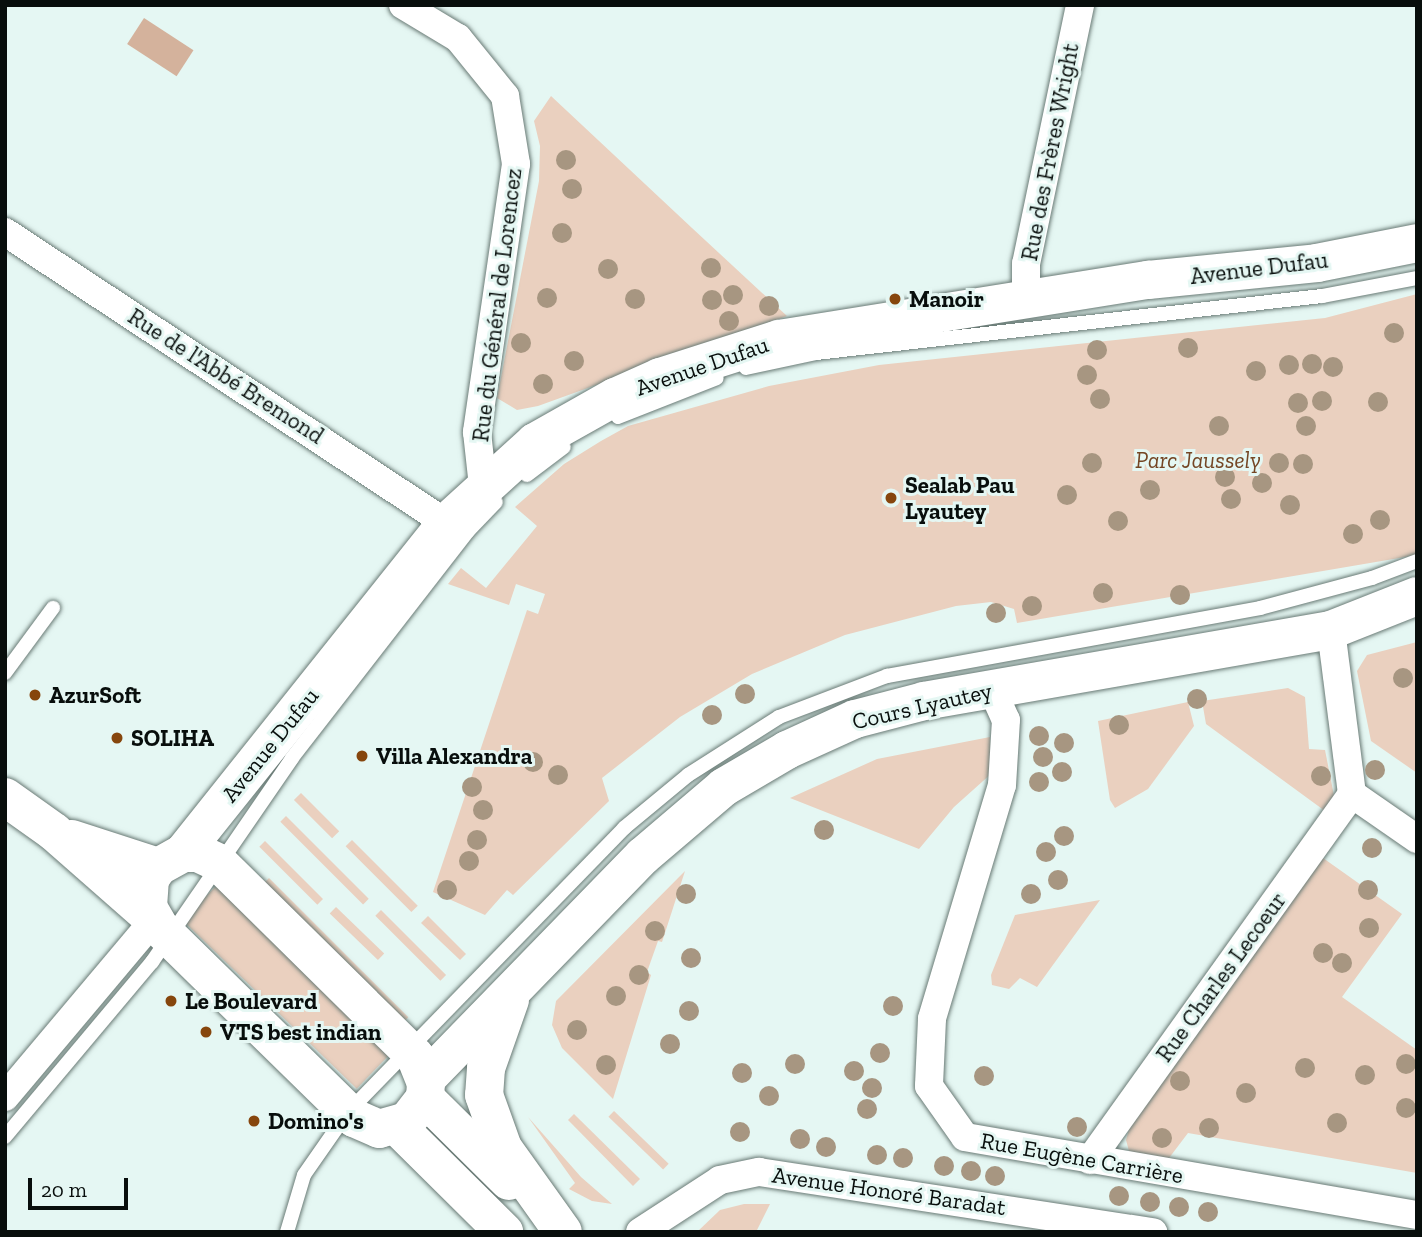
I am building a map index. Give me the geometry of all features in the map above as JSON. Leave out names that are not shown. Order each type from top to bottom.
[{"type":"main road","name":"Avenue Dufau","points":[[171,860],[446,523],[482,486],[535,442],[660,377],[779,339],[1147,280],[1317,263],[1417,243]]},
{"type":"main road","name":"Cours Lyautey","points":[[397,1126],[418,1111],[420,1075],[515,988],[643,856],[724,787],[855,719],[985,673],[1331,630],[1417,596]]},
{"type":"main road","points":[[5,797],[54,832],[161,928],[348,1112],[372,1127],[397,1126],[504,1232]]},
{"type":"main road","points":[[54,832],[121,859],[171,860],[198,853],[219,863],[420,1075],[561,1232]]},
{"type":"main road","points":[[161,928],[147,893],[171,860]]},
{"type":"main road","points":[[515,988],[486,1068],[484,1095],[503,1148],[561,1232]]},
{"type":"street","name":"Rue du Général de Lorencez","points":[[402,5],[458,38],[505,96],[516,164],[477,432],[482,486]]},
{"type":"street","name":"Rue des Frères Wright","points":[[1026,300],[1026,264],[1080,5]]},
{"type":"street","name":"Rue de l'Abbé Bremond","points":[[5,232],[446,523]]},
{"type":"street","points":[[1331,630],[1352,794],[1417,839]]},
{"type":"street","name":"Rue Eugène Carrière","points":[[985,673],[1006,720],[1002,785],[932,1018],[929,1086],[965,1137],[1417,1215]]},
{"type":"street","name":"Rue Charles Lecoeur","points":[[1090,1160],[1352,794]]},
{"type":"street","points":[[5,1097],[161,928]]},
{"type":"street","name":"Avenue Honoré Baradat","points":[[640,1232],[720,1180],[760,1172],[1153,1232]]},
{"type":"lane","points":[[605,425],[741,369],[816,353],[1322,296],[1417,278]]},
{"type":"lane","points":[[5,1137],[161,928],[219,863],[292,758],[468,531],[549,456],[582,437]]},
{"type":"lane","points":[[287,1232],[304,1175],[348,1112],[420,1075],[624,828],[688,775],[779,717],[887,676],[985,673],[1260,608],[1417,561]]},
{"type":"lane","points":[[5,673],[53,608]]},
{"type":"green space","points":[[551,96],[787,316],[538,406],[517,410],[497,398],[539,181],[540,146],[534,121]]},
{"type":"green space","name":"Parc Jaussely","points":[[1417,294],[1417,555],[1017,623],[1014,609],[991,602],[956,606],[845,635],[752,674],[680,717],[602,778],[609,801],[513,895],[507,890],[485,915],[433,892],[527,610],[538,614],[545,594],[516,584],[509,605],[448,584],[461,568],[486,588],[537,526],[515,507],[564,464],[601,441],[628,426],[769,386],[879,365],[1325,318]]},
{"type":"green space","points":[[1417,642],[1417,773],[1371,741],[1357,671],[1367,655]]},
{"type":"green space","points":[[1288,688],[1305,697],[1309,749],[1325,750],[1336,806],[1325,811],[1206,724],[1202,701]]},
{"type":"green space","points":[[1188,702],[1194,726],[1148,789],[1115,808],[1110,800],[1098,721]]},
{"type":"green space","points":[[990,737],[992,773],[954,807],[919,849],[790,798],[877,759]]},
{"type":"green space","points":[[301,793],[339,831],[332,838],[294,800]]},
{"type":"green space","points":[[286,816],[369,899],[363,904],[280,822]]},
{"type":"green space","points":[[352,840],[418,906],[411,912],[346,846]]},
{"type":"green space","points":[[265,841],[323,899],[317,905],[259,847]]},
{"type":"green space","points":[[1323,858],[1402,914],[1342,997],[1417,1050],[1417,1173],[1188,1133],[1166,1162],[1129,1151],[1126,1140],[1130,1126]]},
{"type":"green space","points":[[685,871],[662,942],[658,941],[647,972],[651,975],[613,1099],[562,1048],[552,1025],[556,1001]]},
{"type":"green space","points":[[269,878],[408,1017],[403,1023],[263,884]]},
{"type":"green space","points":[[216,886],[390,1054],[357,1089],[183,921]]},
{"type":"green space","points":[[1100,900],[1037,987],[1020,978],[1009,989],[992,985],[991,975],[1015,915]]},
{"type":"green space","points":[[336,907],[384,954],[378,960],[330,913]]},
{"type":"green space","points":[[381,910],[446,975],[440,981],[375,916]]},
{"type":"green space","points":[[428,916],[466,954],[460,960],[421,923]]},
{"type":"green space","points":[[614,1111],[669,1164],[663,1170],[608,1117]]},
{"type":"green space","points":[[574,1114],[640,1179],[633,1186],[568,1120]]},
{"type":"green space","points":[[528,1117],[581,1177],[612,1204],[592,1201],[569,1189],[575,1183]]},
{"type":"green space","points":[[744,1204],[770,1204],[756,1232],[697,1232],[720,1210]]},
{"type":"shaded area","points":[[144,18],[193,50],[177,76],[127,44]]},
{"type":"place","name":"Manoir","points":[[895,299]]},
{"type":"place","name":"Sealab Pau Lyautey","points":[[891,498]]},
{"type":"place","name":"AzurSoft","points":[[35,695]]},
{"type":"place","name":"SOLIHA","points":[[117,738]]},
{"type":"place","name":"Villa Alexandra","points":[[362,756]]},
{"type":"place","name":"Le Boulevard","points":[[171,1001]]},
{"type":"place","name":"VTS best indian","points":[[206,1032]]},
{"type":"place","name":"Domino's","points":[[254,1121]]}]
